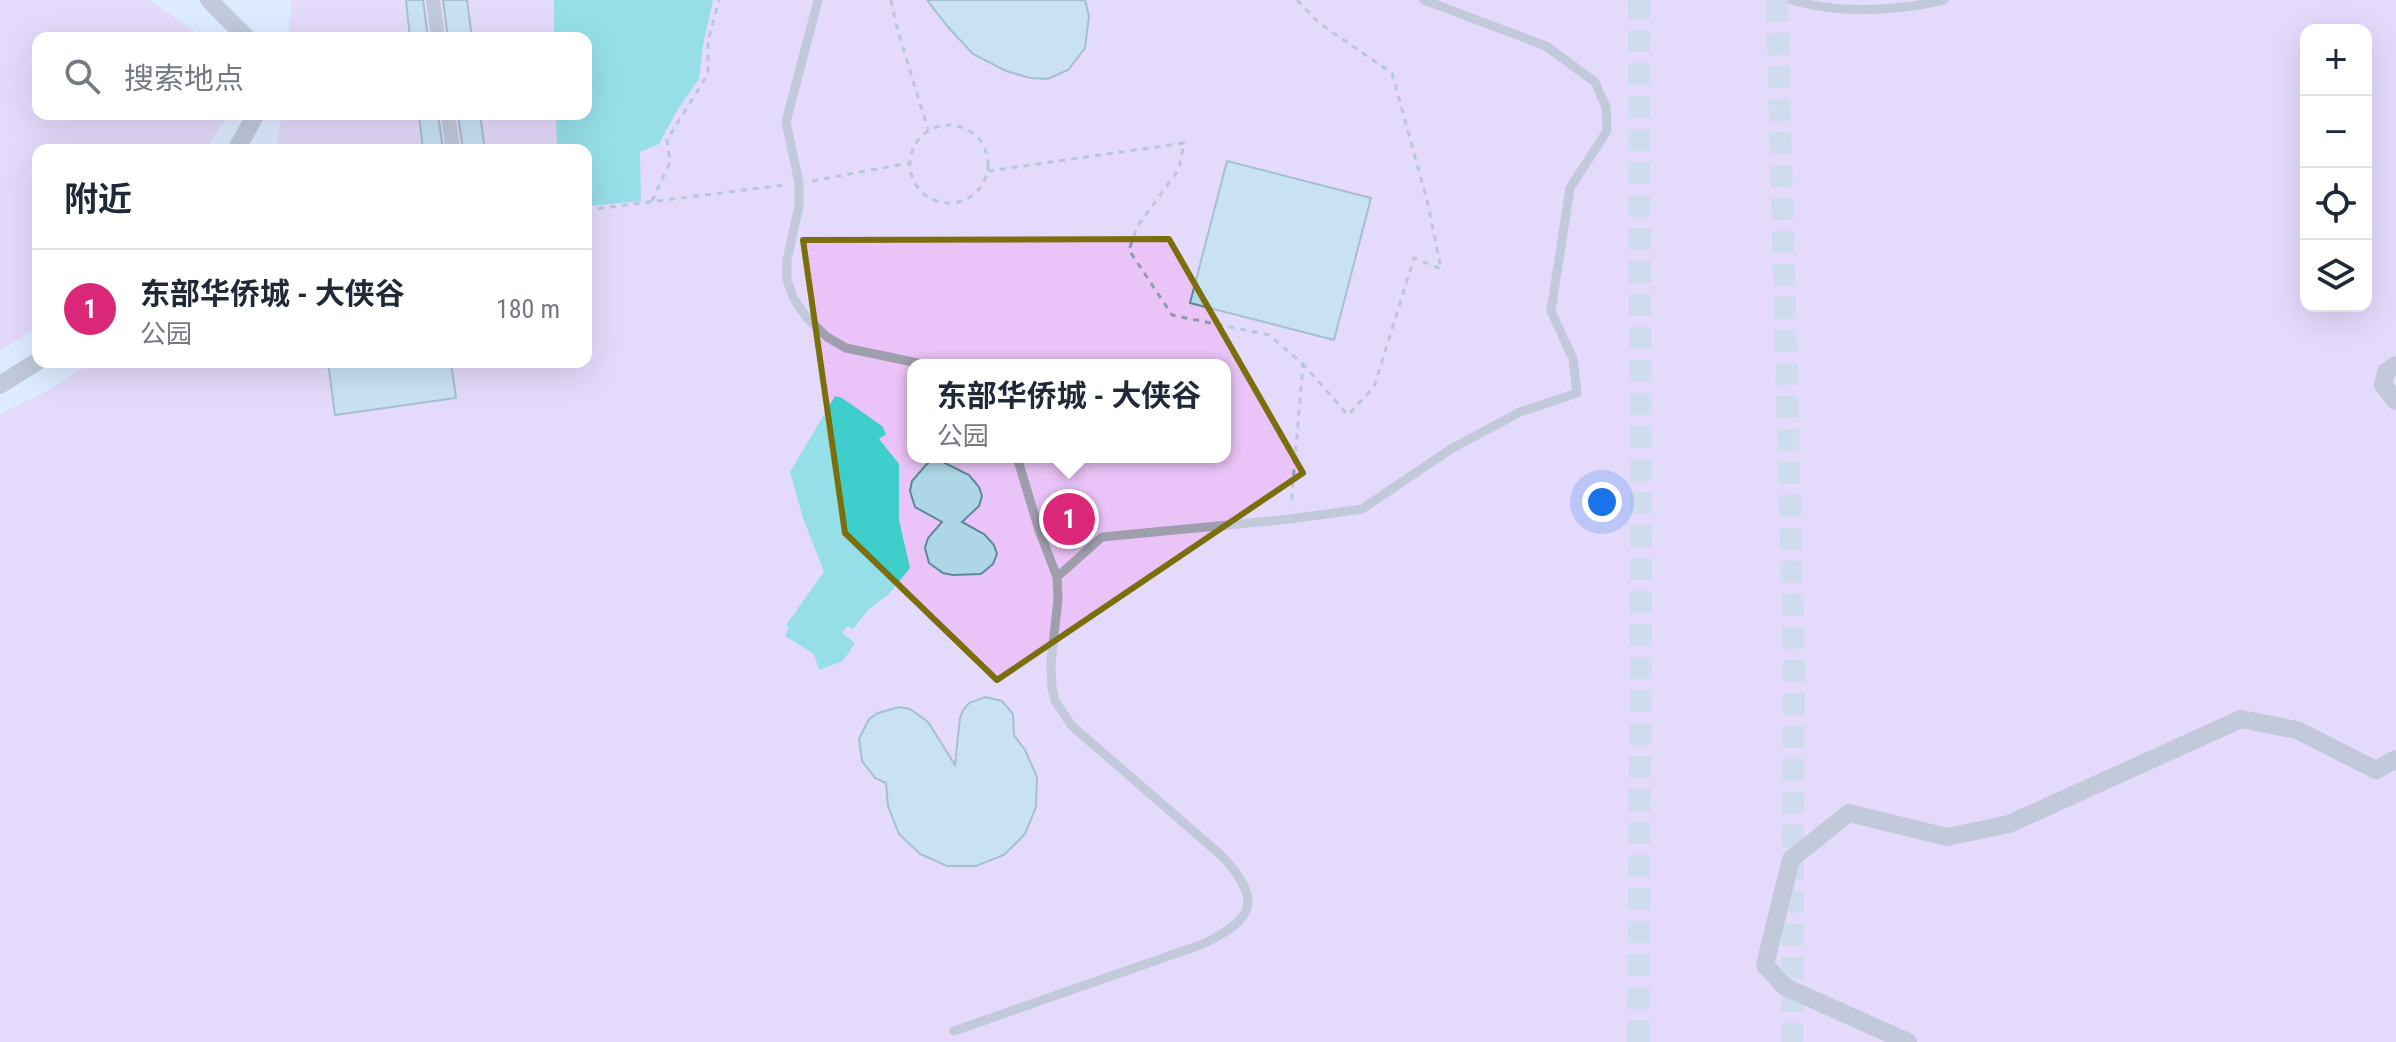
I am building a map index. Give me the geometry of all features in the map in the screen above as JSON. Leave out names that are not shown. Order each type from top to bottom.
[{"type":"street","points":[[209,0],[241,32]]},
{"type":"street","points":[[433,0],[437,32]]},
{"type":"street","points":[[239,144],[253,120]]},
{"type":"street","points":[[449,120],[452,144]]},
{"type":"street","points":[[0,385],[32,365]]},
{"type":"street","points":[[2396,365],[2386,372],[2383,385],[2396,401]]},
{"type":"street","points":[[1908,1042],[1785,987],[1765,965],[1791,859],[1849,813],[1947,837],[2009,824],[2241,719],[2297,730],[2376,770],[2396,759]]},
{"type":"lane","points":[[818,0],[786,122],[799,183],[799,206],[787,260],[787,280],[794,299],[807,318],[827,337],[846,348],[907,361]]},
{"type":"lane","points":[[1057,577],[1102,537],[1362,509],[1451,449],[1520,412],[1577,393],[1573,359],[1551,311],[1570,188],[1607,131],[1606,107],[1595,82],[1546,46],[1424,0]]},
{"type":"lane","points":[[1791,0],[1819,8],[1910,8],[1944,0]]},
{"type":"lane","points":[[954,1031],[1203,944],[1234,926],[1245,912],[1249,900],[1248,889],[1241,876],[1222,856],[1072,726],[1055,701],[1051,675],[1057,577],[1019,463]]},
{"type":"path","points":[[652,201],[670,162],[667,140],[708,74],[708,41],[719,0]]},
{"type":"path","points":[[891,0],[928,130]]},
{"type":"path","points":[[988,171],[1184,143],[1179,169],[1137,227],[1129,250],[1172,315],[1269,335],[1303,364],[1348,415],[1374,387],[1414,258],[1441,269],[1428,204],[1392,73],[1319,23],[1297,0]]},
{"type":"path","points":[[941,125],[954,125],[966,128],[977,136],[984,146],[988,171],[975,194],[951,204],[938,203],[917,188],[909,163],[918,139],[928,130],[941,125]]},
{"type":"path","points":[[592,209],[799,183],[909,163]]},
{"type":"path","points":[[1290,519],[1303,364]]},
{"type":"highlighted area","points":[[1169,239],[1303,473],[997,680],[845,533],[803,240]]},
{"type":"shaded area","points":[[0,0],[150,0],[195,32],[32,32],[32,120],[224,120],[210,144],[32,144],[32,331],[0,351]]},
{"type":"shaded area","points":[[292,0],[2396,0],[2396,1042],[0,1042],[0,414],[47,391],[83,368],[592,368],[592,144],[278,144],[280,120],[592,120],[592,32],[289,32]]},
{"type":"shaded area","points":[[554,0],[713,0],[699,79],[659,144],[640,152],[641,201],[592,206],[592,144],[557,144],[556,120],[592,120],[592,32],[554,32]]},
{"type":"shaded area","points":[[835,396],[882,426],[886,434],[879,439],[899,464],[899,520],[910,568],[889,594],[869,609],[853,629],[847,626],[842,633],[855,643],[843,661],[819,670],[814,654],[785,636],[789,627],[786,625],[824,572],[803,518],[790,472]]},
{"type":"building","points":[[406,0],[423,0],[427,32],[409,32]]},
{"type":"building","points":[[443,0],[467,0],[471,32],[447,32]]},
{"type":"building","points":[[927,0],[1085,0],[1089,16],[1085,48],[1068,70],[1048,79],[1006,71],[973,54]]},
{"type":"building","points":[[420,120],[439,120],[442,144],[422,144]]},
{"type":"building","points":[[459,120],[481,120],[484,144],[462,144]]},
{"type":"building","points":[[1227,161],[1371,198],[1334,340],[1190,303]]},
{"type":"building","points":[[329,368],[452,368],[456,398],[335,415]]},
{"type":"building","points":[[928,463],[945,463],[969,475],[982,496],[979,506],[962,522],[984,534],[994,545],[997,554],[993,564],[981,574],[953,575],[943,573],[929,563],[925,548],[928,538],[942,522],[915,507],[910,491],[912,481]]},
{"type":"building","points":[[985,697],[1002,701],[1013,714],[1014,735],[1025,750],[1037,777],[1036,807],[1025,834],[1004,855],[976,866],[947,866],[920,854],[899,834],[888,806],[886,783],[875,778],[862,761],[859,739],[869,719],[878,713],[899,707],[910,709],[928,722],[955,765],[963,710],[969,703]]},
{"type":"tunnel","points":[[1638,1042],[1641,628],[1639,0]]},
{"type":"tunnel","points":[[1777,0],[1794,664],[1792,1042]]},
{"type":"place","name":"东部华侨城 - 大侠谷","points":[[1069,519]]}]
